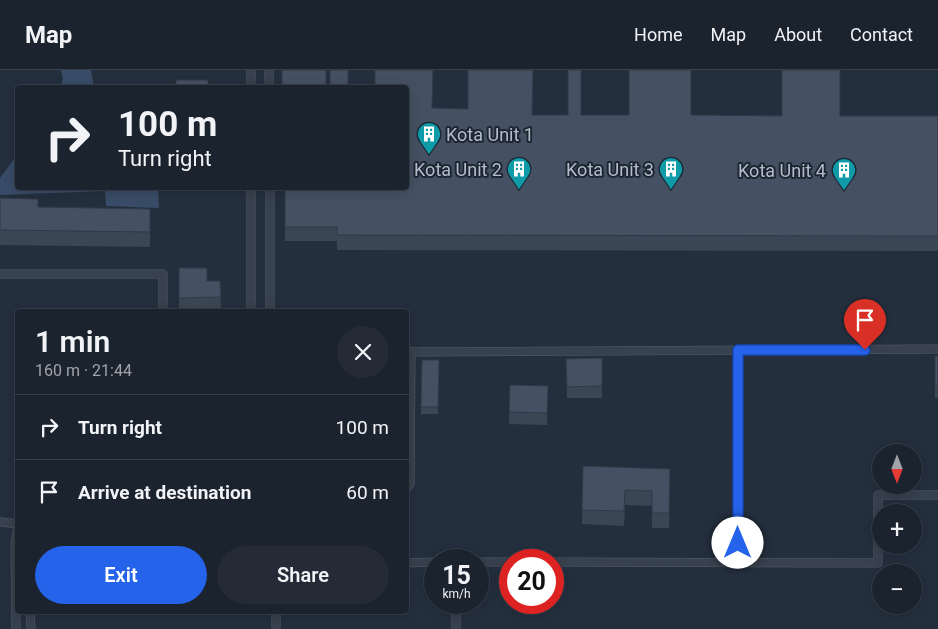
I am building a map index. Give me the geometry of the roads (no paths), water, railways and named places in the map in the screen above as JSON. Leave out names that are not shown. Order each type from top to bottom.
[{"type":"lane","points":[[251,70],[251,85]]},
{"type":"lane","points":[[269,70],[269,85]]},
{"type":"lane","points":[[251,190],[251,309]]},
{"type":"lane","points":[[270,190],[270,309]]},
{"type":"lane","points":[[0,274],[163,274],[163,309]]},
{"type":"lane","points":[[409,352],[938,349]]},
{"type":"lane","points":[[738,350],[738,562]]},
{"type":"lane","points":[[409,418],[409,485]]},
{"type":"lane","points":[[564,562],[878,563],[878,494],[938,495]]},
{"type":"lane","points":[[0,522],[15,524]]},
{"type":"lane","points":[[409,563],[424,562]]},
{"type":"lane","points":[[16,614],[16,629]]},
{"type":"lane","points":[[30,614],[31,629]]},
{"type":"lane","points":[[276,614],[276,629]]},
{"type":"lane","points":[[456,614],[456,629]]},
{"type":"water","points":[[61,70],[91,70],[94,85],[61,85],[63,79]]},
{"type":"water","points":[[15,158],[15,190],[158,190],[159,208],[106,206],[105,191],[0,195],[0,178]]},
{"type":"place","name":"Kota Unit 1","points":[[429,155]]},
{"type":"place","name":"Kota Unit 2","points":[[519,190]]},
{"type":"place","name":"Kota Unit 3","points":[[671,190]]},
{"type":"place","name":"Kota Unit 4","points":[[844,191]]}]
